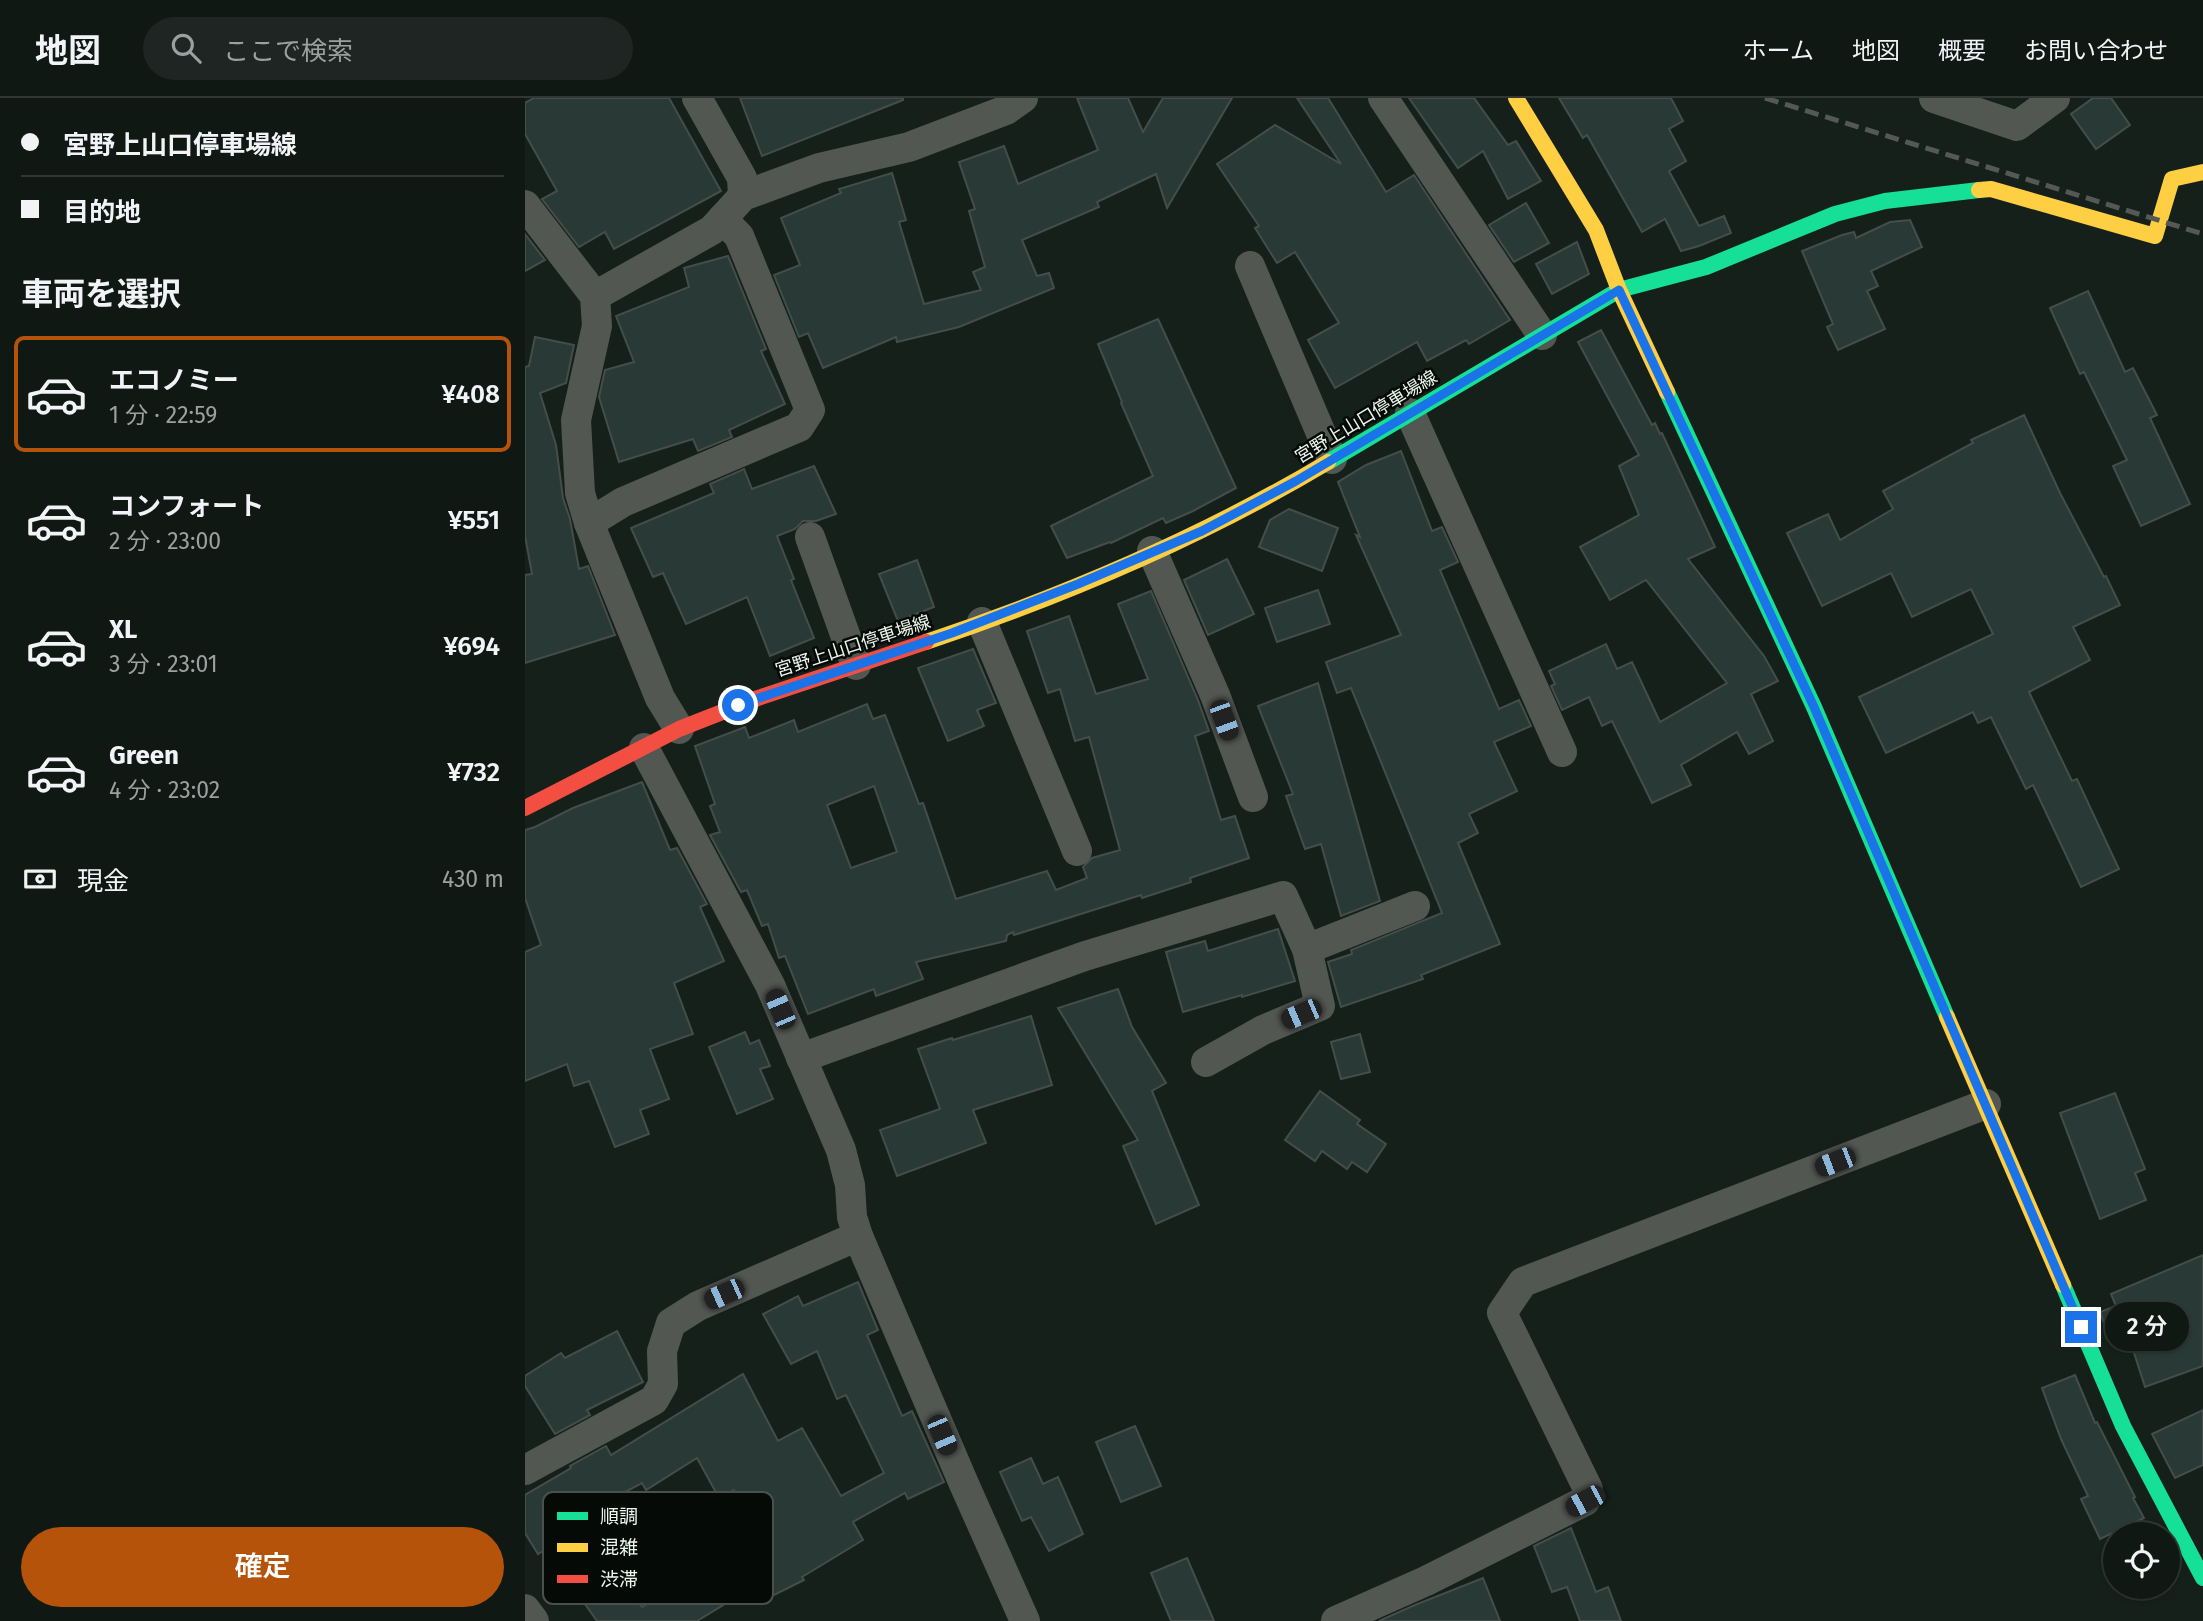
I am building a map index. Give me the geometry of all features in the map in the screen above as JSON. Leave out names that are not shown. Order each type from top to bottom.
[{"type":"main road","points":[[1516,98],[1596,230],[1619,290],[1814,707],[2123,1426],[2203,1578]]},
{"type":"main road","name":"宮野上山口停車場線","points":[[525,808],[679,729],[758,698],[982,622],[1202,531],[1296,481],[1619,290],[1706,267],[1835,214],[1885,201],[1991,188],[2155,236],[2172,179],[2203,172]]},
{"type":"street","points":[[697,98],[742,178],[743,196]]},
{"type":"street","points":[[595,296],[712,230],[743,196],[819,168],[909,147],[1006,110],[1023,98]]},
{"type":"street","points":[[1383,98],[1542,335]]},
{"type":"street","points":[[1934,98],[2017,126],[2056,98]]},
{"type":"street","points":[[525,205],[595,296],[597,326],[576,420],[580,493],[589,523],[660,698],[679,729]]},
{"type":"street","points":[[589,523],[623,502],[799,427],[810,410],[739,236],[722,219]]},
{"type":"street","points":[[1250,266],[1332,459]]},
{"type":"street","points":[[1410,412],[1562,752]]},
{"type":"street","points":[[810,537],[856,665]]},
{"type":"street","points":[[1152,551],[1215,695],[1252,797]]},
{"type":"street","points":[[982,622],[1077,851]]},
{"type":"street","points":[[644,748],[770,985],[841,1150],[850,1185],[852,1217],[858,1236],[1025,1621]]},
{"type":"street","points":[[801,1059],[1085,956],[1283,895],[1307,949],[1320,1006],[1263,1030],[1206,1062]]},
{"type":"street","points":[[1307,949],[1415,906]]},
{"type":"street","points":[[1336,1621],[1507,1542],[1585,1501],[1588,1489],[1502,1313],[1523,1282],[1986,1104]]},
{"type":"street","points":[[525,1470],[654,1400],[663,1384],[662,1351],[671,1323],[698,1306],[858,1236]]},
{"type":"street","points":[[525,1609],[534,1621]]},
{"type":"building","points":[[534,98],[669,98],[721,191],[614,249],[605,232],[579,247],[542,199],[557,191],[525,134],[525,103]]},
{"type":"building","points":[[740,98],[903,98],[903,100],[762,156]]},
{"type":"building","points":[[1077,98],[1128,98],[1143,132],[1163,98],[1232,98],[1167,208],[1156,174],[1097,202],[1099,207],[1022,240],[1037,276],[1049,273],[1054,288],[959,327],[897,342],[896,337],[823,368],[808,333],[799,337],[774,275],[800,265],[781,218],[841,193],[839,189],[892,173],[906,220],[899,222],[924,304],[981,290],[973,272],[985,267],[969,211],[975,209],[959,162],[1004,146],[1018,184],[1098,150]]},
{"type":"building","points":[[1297,98],[1328,98],[1386,192],[1414,175],[1510,320],[1469,344],[1466,340],[1427,361],[1417,342],[1335,388],[1308,340],[1339,323],[1295,252],[1277,263],[1255,228],[1259,226],[1217,164],[1275,125],[1341,164]]},
{"type":"building","points":[[1409,98],[1474,98],[1508,145],[1516,141],[1541,181],[1508,199],[1483,151],[1458,168]]},
{"type":"building","points":[[1559,98],[1671,98],[1683,121],[1669,129],[1686,161],[1669,171],[1699,226],[1724,216],[1731,233],[1681,251],[1665,219],[1642,232],[1587,135],[1583,138]]},
{"type":"building","points":[[2093,98],[2111,98],[2130,125],[2096,149],[2071,114]]},
{"type":"building","points":[[1526,203],[1549,243],[1514,262],[1489,225]]},
{"type":"building","points":[[1910,220],[1922,247],[1871,271],[1878,286],[1867,291],[1885,329],[1838,350],[1827,327],[1833,324],[1802,251],[1842,235],[1854,232],[1856,238],[1890,222]]},
{"type":"building","points":[[525,234],[545,260],[525,271]]},
{"type":"building","points":[[1577,242],[1589,274],[1552,294],[1536,264]]},
{"type":"building","points":[[728,256],[766,349],[761,351],[785,404],[729,430],[732,437],[698,451],[693,439],[619,462],[599,397],[605,370],[634,362],[616,316],[689,287],[684,268]]},
{"type":"building","points":[[2088,291],[2125,372],[2133,368],[2157,415],[2150,418],[2190,504],[2141,526],[2113,466],[2127,460],[2084,372],[2080,374],[2050,308]]},
{"type":"building","points":[[1158,319],[1236,488],[1166,523],[1163,518],[1111,543],[1067,558],[1051,526],[1153,476],[1098,344]]},
{"type":"building","points":[[1601,330],[1652,425],[1655,423],[1660,434],[1662,433],[1715,547],[1688,559],[1764,656],[1778,681],[1751,694],[1773,741],[1749,754],[1737,732],[1681,765],[1691,785],[1652,803],[1612,721],[1602,726],[1589,697],[1562,710],[1551,686],[1555,684],[1549,671],[1606,644],[1617,669],[1632,662],[1660,722],[1727,683],[1646,580],[1610,600],[1580,547],[1639,515],[1619,466],[1639,455],[1578,342]]},
{"type":"building","points":[[535,337],[574,345],[566,383],[540,393],[556,445],[563,498],[570,519],[579,569],[588,566],[615,635],[525,663],[525,575],[532,574],[525,536],[525,367],[529,366]]},
{"type":"building","points":[[2024,415],[2060,493],[2120,605],[2073,627],[2090,660],[2029,692],[2072,781],[2077,779],[2119,869],[2081,887],[2033,785],[2026,789],[1991,717],[1978,723],[1973,712],[1886,753],[1859,697],[1993,634],[1971,589],[1912,617],[1891,573],[1822,606],[1787,533],[1828,514],[1840,540],[1893,509],[1883,491],[1973,443],[1971,440]]},
{"type":"building","points":[[1401,451],[1432,531],[1442,527],[1458,562],[1440,570],[1499,709],[1519,700],[1531,726],[1494,742],[1517,791],[1469,814],[1478,833],[1458,843],[1500,944],[1421,975],[1423,979],[1341,1007],[1328,962],[1352,954],[1351,950],[1442,913],[1351,688],[1337,693],[1326,662],[1401,635],[1356,535],[1360,537],[1338,482],[1366,465]]},
{"type":"building","points":[[814,466],[836,514],[816,521],[803,521],[795,529],[777,536],[814,638],[770,656],[747,597],[686,624],[663,573],[653,577],[631,528],[714,493],[710,484],[744,469],[752,489]]},
{"type":"building","points":[[1289,509],[1338,528],[1322,571],[1259,547],[1270,520]]},
{"type":"building","points":[[1227,559],[1254,614],[1208,635],[1184,580]]},
{"type":"building","points":[[917,560],[934,607],[898,621],[879,574]]},
{"type":"building","points":[[1318,590],[1330,624],[1277,642],[1265,608]]},
{"type":"building","points":[[1151,591],[1209,731],[1195,736],[1221,820],[1235,816],[1249,858],[1190,878],[1191,882],[1142,898],[1141,895],[1014,935],[1013,932],[1007,935],[1006,941],[916,962],[923,979],[876,996],[874,989],[808,1014],[785,956],[779,958],[768,924],[762,926],[747,890],[741,892],[710,835],[720,832],[710,806],[715,804],[695,746],[745,727],[749,738],[794,720],[798,732],[867,704],[873,719],[885,715],[919,804],[923,803],[956,899],[1047,871],[1056,890],[1087,878],[1083,867],[1092,858],[1120,850],[1089,737],[1075,741],[1060,689],[1048,693],[1027,631],[1069,616],[1096,694],[1148,679],[1118,604]],"holes":[[[874,786],[897,852],[851,868],[827,805]]]},
{"type":"building","points":[[973,649],[996,703],[977,710],[984,726],[948,741],[918,668]]},
{"type":"building","points":[[1318,683],[1380,901],[1341,916],[1321,844],[1305,849],[1286,796],[1293,794],[1258,706]]},
{"type":"building","points":[[642,782],[670,850],[677,848],[707,904],[700,907],[724,961],[674,983],[693,1034],[650,1049],[669,1099],[640,1110],[649,1134],[615,1147],[589,1081],[574,1086],[567,1064],[525,1081],[525,952],[541,945],[525,898],[525,830],[573,808]]},
{"type":"building","points":[[1278,929],[1295,981],[1183,1012],[1166,952],[1205,941],[1208,951]]},
{"type":"building","points":[[1118,989],[1132,1027],[1166,1083],[1152,1091],[1199,1205],[1156,1224],[1123,1146],[1138,1140],[1058,1008]]},
{"type":"building","points":[[1031,1016],[1052,1085],[973,1110],[986,1143],[897,1176],[880,1130],[940,1109],[918,1049]]},
{"type":"building","points":[[745,1032],[750,1044],[759,1040],[770,1066],[760,1069],[773,1099],[737,1114],[709,1047]]},
{"type":"building","points":[[1360,1034],[1370,1072],[1341,1079],[1331,1042]]},
{"type":"building","points":[[1320,1091],[1360,1120],[1357,1124],[1386,1144],[1367,1172],[1352,1162],[1347,1169],[1322,1151],[1315,1161],[1285,1140]]},
{"type":"building","points":[[2115,1093],[2145,1169],[2135,1173],[2146,1200],[2100,1219],[2060,1113]]},
{"type":"building","points":[[2203,1255],[2203,1366],[2145,1387],[2127,1331],[2109,1337],[2100,1312],[2116,1306],[2111,1294]]},
{"type":"building","points":[[858,1282],[878,1330],[867,1335],[902,1416],[912,1411],[944,1482],[908,1499],[905,1493],[853,1522],[863,1540],[802,1577],[804,1580],[773,1596],[773,1492],[716,1492],[697,1458],[646,1490],[642,1483],[625,1492],[543,1492],[543,1551],[538,1554],[525,1533],[525,1495],[606,1446],[611,1455],[743,1374],[778,1441],[802,1428],[841,1496],[884,1473],[846,1395],[837,1399],[817,1351],[791,1364],[763,1314],[798,1296],[803,1306]]},
{"type":"building","points":[[617,1331],[643,1382],[587,1410],[590,1415],[555,1434],[525,1386],[525,1376],[561,1353],[565,1358]]},
{"type":"building","points":[[2075,1375],[2095,1423],[2097,1422],[2144,1518],[2136,1522],[2103,1522],[2103,1538],[2100,1539],[2081,1499],[2088,1496],[2061,1439],[2042,1388]]},
{"type":"building","points":[[2203,1410],[2203,1465],[2175,1478],[2152,1434]]},
{"type":"building","points":[[1135,1426],[1161,1486],[1121,1502],[1096,1442]]},
{"type":"building","points":[[1031,1458],[1043,1484],[1058,1477],[1083,1534],[1049,1551],[1031,1517],[1022,1521],[1000,1472]]},
{"type":"building","points":[[1571,1528],[1596,1592],[1608,1587],[1621,1621],[1580,1621],[1567,1587],[1552,1592],[1534,1546]]},
{"type":"building","points":[[1187,1558],[1214,1621],[1171,1621],[1151,1573]]},
{"type":"building","points":[[1483,1578],[1500,1621],[1379,1621],[1415,1605]]},
{"type":"building","points":[[585,1604],[640,1604],[642,1607],[647,1604],[725,1604],[697,1621],[597,1621]]},
{"type":"railway","points":[[1765,98],[2203,234]]},
{"type":"traffic: fast","points":[[1328,462],[1619,290],[1706,267],[1835,214],[1885,201],[1979,190]]},
{"type":"traffic: fast","points":[[1667,392],[1814,707],[1947,1017]]},
{"type":"traffic: fast","points":[[2063,1285],[2123,1426],[2203,1578]]},
{"type":"traffic: slow","points":[[1516,98],[1596,230],[1619,290],[1667,392]]},
{"type":"traffic: slow","points":[[1979,190],[1991,189],[2155,236],[2172,179],[2203,172]]},
{"type":"traffic: slow","points":[[926,642],[1029,605],[1132,562],[1232,515],[1328,462]]},
{"type":"traffic: slow","points":[[1947,1017],[2063,1285]]},
{"type":"traffic: jam","points":[[525,808],[679,729],[758,698],[926,642]]},
{"type":"route","points":[[738,705],[952,633],[1078,584],[1202,531],[1296,481],[1619,290],[1814,707],[2081,1327]]}]
